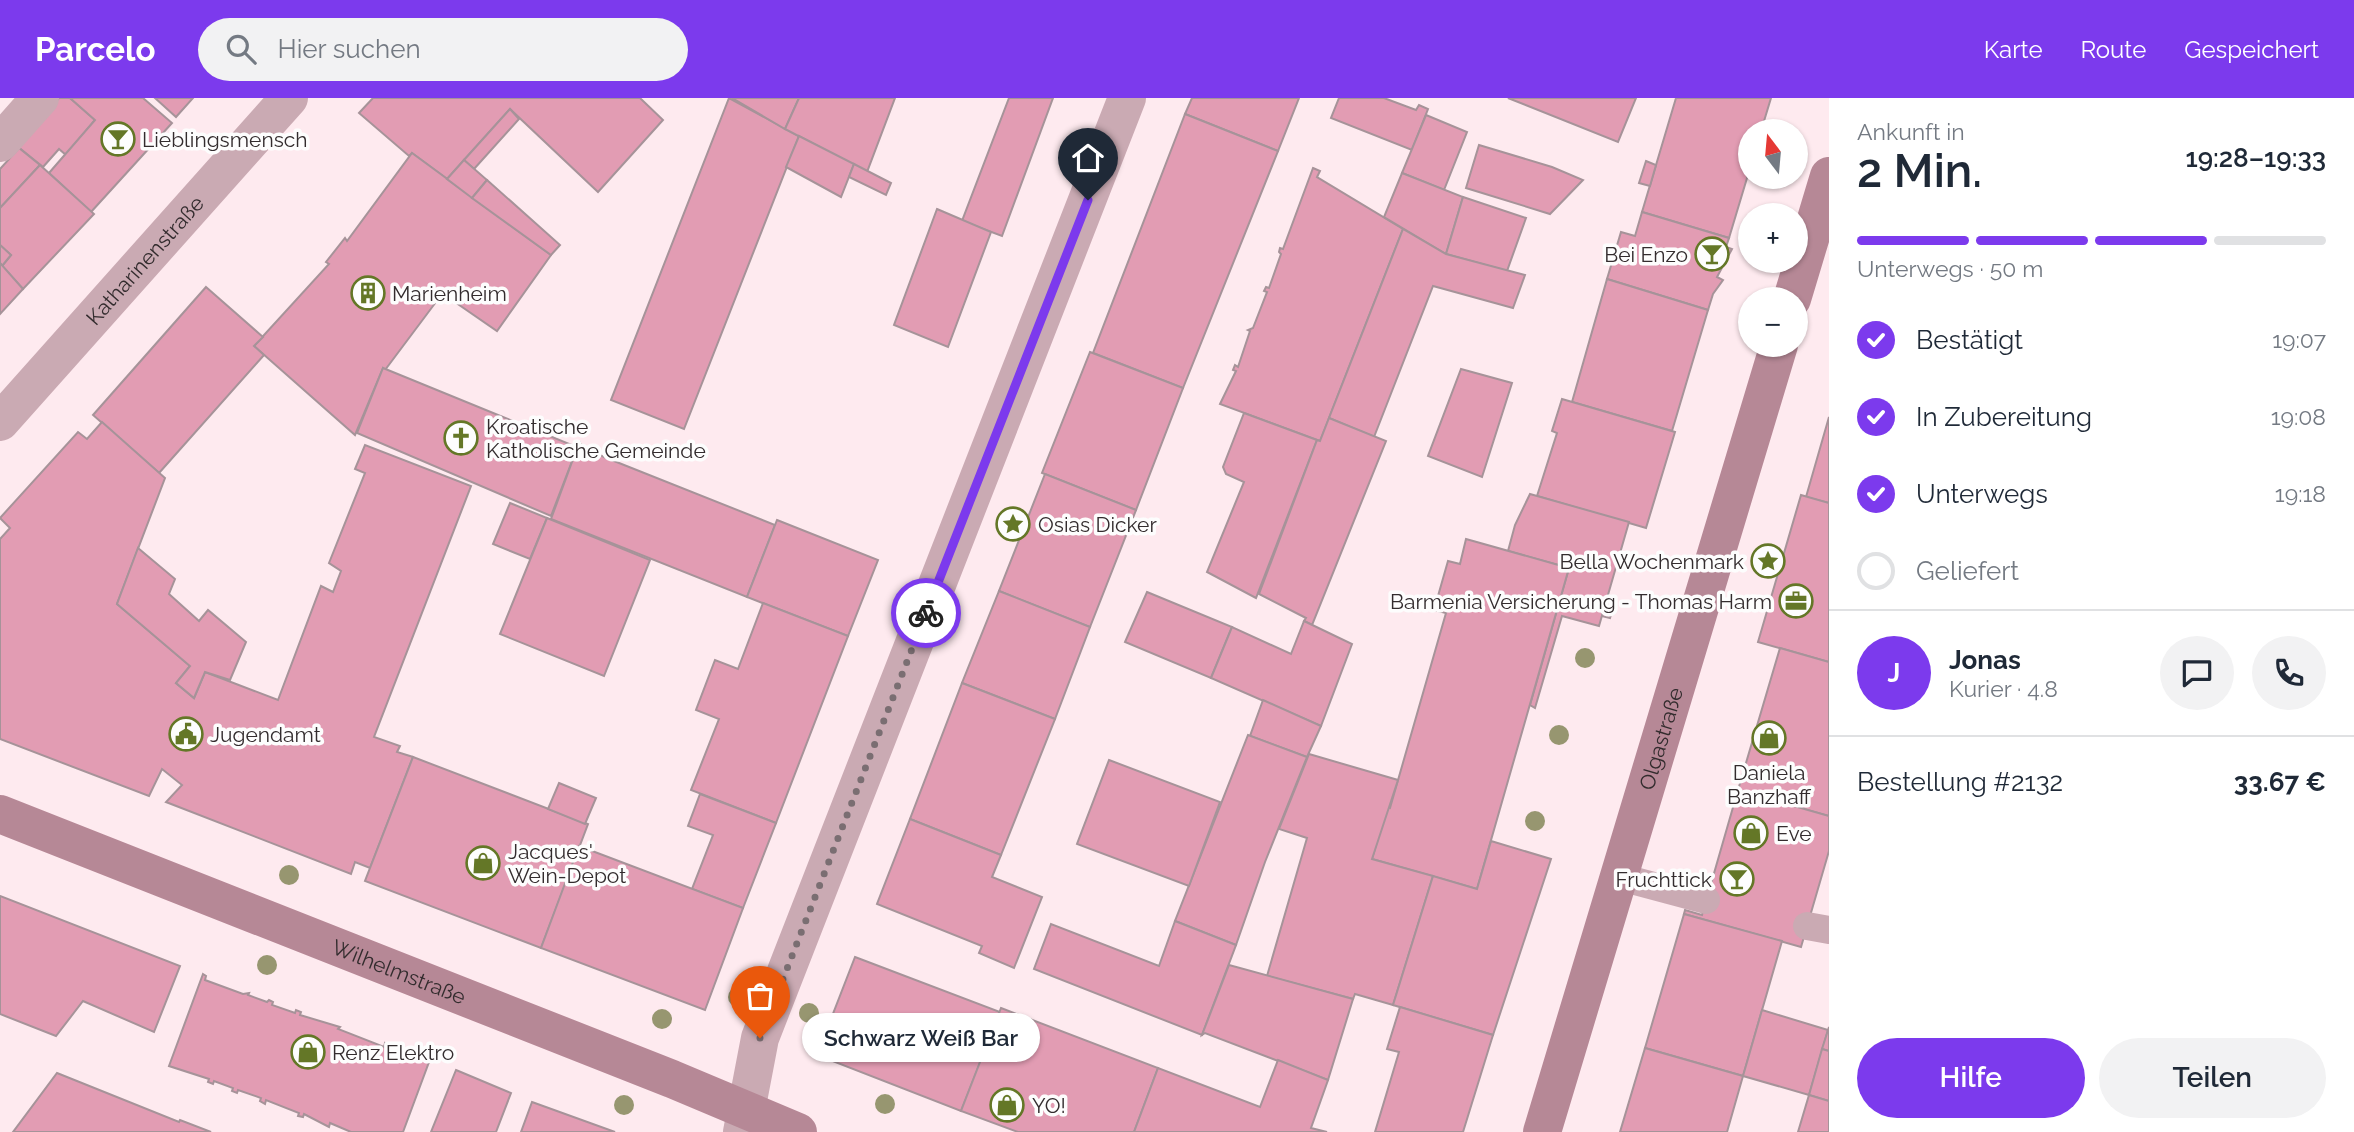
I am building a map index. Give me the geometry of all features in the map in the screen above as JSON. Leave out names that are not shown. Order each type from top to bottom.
[{"type":"street","points":[[0,143],[40,98]]},
{"type":"street","name":"Katharinenstraße","points":[[0,422],[289,98]]},
{"type":"street","points":[[744,1122],[760,1038],[1127,98]]},
{"type":"street","points":[[1796,287],[1829,176]]},
{"type":"street","name":"Olgastraße","points":[[1542,1132],[1775,357]]},
{"type":"street","name":"Wilhelmstraße","points":[[0,814],[744,1122],[798,1132]]},
{"type":"lane","points":[[1620,877],[1706,900]]},
{"type":"building","points":[[59,98],[70,98],[95,120],[66,155],[59,149],[43,167],[17,146]]},
{"type":"building","name":"Lieblingsmensch","points":[[70,98],[143,98],[172,123],[91,212],[49,173],[95,120]]},
{"type":"building","points":[[155,98],[193,98],[176,117]]},
{"type":"building","points":[[373,98],[640,98],[663,120],[598,192],[510,109],[447,179],[412,153],[409,156],[359,113]]},
{"type":"building","points":[[729,98],[799,136],[684,429],[611,400]]},
{"type":"building","points":[[732,98],[799,98],[785,129]]},
{"type":"building","points":[[799,98],[895,98],[867,172],[785,129]]},
{"type":"building","points":[[1009,98],[1053,98],[1002,236],[962,221]]},
{"type":"building","points":[[1192,98],[1299,98],[1278,151],[1185,114]]},
{"type":"building","points":[[1339,98],[1384,98],[1416,110],[1419,105],[1428,109],[1412,150],[1331,118]]},
{"type":"building","points":[[1508,98],[1636,98],[1618,142]]},
{"type":"building","points":[[1676,98],[1771,98],[1765,119],[1738,119],[1738,189],[1744,189],[1729,238],[1642,212]]},
{"type":"building","points":[[510,109],[519,119],[474,169],[464,160]]},
{"type":"building","points":[[1185,114],[1278,151],[1183,388],[1093,353]]},
{"type":"building","points":[[1426,115],[1467,132],[1444,190],[1402,173]]},
{"type":"building","points":[[799,136],[854,164],[841,197],[786,167]]},
{"type":"building","points":[[1479,145],[1552,167],[1583,180],[1550,214],[1466,188]]},
{"type":"building","points":[[19,148],[40,165],[0,208],[0,169]]},
{"type":"building","name":"Marienheim","points":[[412,153],[551,255],[497,331],[436,289],[430,297],[436,302],[385,370],[383,368],[355,435],[254,346],[329,264],[326,262],[345,238],[347,241]]},
{"type":"building","points":[[464,160],[487,180],[472,198],[447,179]]},
{"type":"building","points":[[1646,161],[1656,165],[1650,186],[1639,183]]},
{"type":"building","points":[[854,164],[891,183],[886,195],[849,177]]},
{"type":"building","points":[[40,165],[94,214],[23,289],[2,266],[11,255],[0,245],[0,208]]},
{"type":"building","points":[[1313,168],[1320,171],[1317,177],[1403,229],[1320,441],[1220,404],[1236,371],[1233,370],[1235,365],[1238,367],[1250,331],[1248,330],[1253,328],[1267,292],[1264,291],[1266,287],[1269,288],[1281,254],[1280,248],[1283,249]]},
{"type":"building","points":[[1402,173],[1463,197],[1446,254],[1384,217]]},
{"type":"building","points":[[487,180],[560,245],[551,255],[472,198]]},
{"type":"building","points":[[1463,197],[1526,218],[1507,271],[1446,254]]},
{"type":"building","points":[[937,209],[991,232],[948,347],[894,325]]},
{"type":"building","points":[[1642,212],[1729,238],[1726,247],[1732,249],[1717,277],[1723,280],[1713,294],[1708,310],[1607,279],[1621,232],[1635,236]]},
{"type":"building","points":[[1403,229],[1446,254],[1525,275],[1513,308],[1433,286],[1374,437],[1329,418]]},
{"type":"building","points":[[0,245],[11,255],[2,266],[0,263]]},
{"type":"building","points":[[0,263],[23,289],[0,314]]},
{"type":"building","points":[[1607,279],[1708,310],[1672,431],[1572,402]]},
{"type":"building","points":[[206,287],[263,337],[254,346],[264,355],[159,473],[93,415]]},
{"type":"building","points":[[1090,352],[1183,388],[1136,510],[1042,473]]},
{"type":"building","name":"Kroatische Katholische Gemeinde","points":[[383,368],[574,446],[579,443],[551,516],[357,433]]},
{"type":"building","points":[[1461,369],[1512,383],[1482,477],[1428,456]]},
{"type":"building","points":[[1562,399],[1675,432],[1646,528],[1537,496],[1557,433],[1552,431]]},
{"type":"building","points":[[1244,413],[1317,440],[1256,598],[1207,572],[1244,482],[1226,474],[1223,467]]},
{"type":"building","points":[[1829,417],[1829,503],[1806,497]]},
{"type":"building","points":[[1329,418],[1386,441],[1312,625],[1304,621],[1306,618],[1259,594],[1317,440],[1320,441]]},
{"type":"building","points":[[102,422],[165,478],[117,604],[190,666],[176,683],[194,698],[205,672],[278,700],[321,586],[333,592],[341,571],[329,563],[365,473],[355,469],[365,445],[471,486],[374,737],[400,746],[397,752],[413,757],[370,868],[355,862],[351,874],[166,802],[182,785],[162,769],[149,796],[0,739],[0,539],[10,528],[0,518],[78,432],[87,439]]},
{"type":"building","points":[[579,443],[604,457],[775,525],[747,597],[551,519]]},
{"type":"building","points":[[1045,474],[1136,510],[1090,627],[999,591]]},
{"type":"building","points":[[1530,494],[1629,522],[1599,626],[1562,616],[1535,708],[1530,705],[1569,568],[1508,551],[1515,525]]},
{"type":"building","points":[[1801,495],[1829,503],[1829,662],[1758,642]]},
{"type":"building","points":[[510,503],[547,518],[530,559],[493,544]]},
{"type":"building","points":[[547,518],[650,560],[604,676],[500,634]]},
{"type":"building","points":[[777,520],[878,560],[848,636],[747,597]]},
{"type":"building","points":[[1466,539],[1569,568],[1477,889],[1372,859],[1387,807],[1390,808],[1446,613],[1434,610],[1448,561],[1460,564]]},
{"type":"building","points":[[138,548],[175,579],[169,594],[199,621],[208,610],[246,642],[230,680],[205,672],[194,698],[176,683],[190,666],[117,604]]},
{"type":"building","points":[[999,591],[1090,627],[1055,719],[962,683]]},
{"type":"building","points":[[1147,592],[1232,627],[1211,678],[1125,642]]},
{"type":"building","points":[[763,603],[848,636],[776,823],[691,790],[719,719],[696,710],[715,660],[738,669]]},
{"type":"building","points":[[1606,604],[1613,607],[1610,618],[1602,616]]},
{"type":"building","points":[[1304,621],[1352,644],[1321,726],[1211,678],[1232,627],[1291,654]]},
{"type":"building","points":[[1780,648],[1829,662],[1829,816],[1738,790]]},
{"type":"building","points":[[962,683],[1055,719],[1001,855],[910,819]]},
{"type":"building","points":[[1263,700],[1321,726],[1307,757],[1250,736]]},
{"type":"building","points":[[1248,735],[1307,757],[1265,862],[1236,945],[1175,921]]},
{"type":"building","points":[[1309,754],[1398,780],[1372,859],[1433,876],[1393,1005],[1355,994],[1353,999],[1267,976],[1307,838],[1279,829]]},
{"type":"building","points":[[413,757],[588,824],[541,948],[365,881]]},
{"type":"building","points":[[1109,760],[1220,802],[1189,886],[1077,844]]},
{"type":"building","points":[[559,783],[596,798],[585,824],[548,809]]},
{"type":"building","points":[[1738,790],[1829,816],[1829,851],[1801,947],[1684,914],[1685,910],[1702,915]]},
{"type":"building","points":[[700,794],[776,823],[743,908],[692,889],[713,835],[688,826]]},
{"type":"building","points":[[910,819],[1001,855],[992,877],[1042,897],[1014,968],[979,953],[982,946],[877,904]]},
{"type":"building","points":[[1491,841],[1551,859],[1493,1035],[1393,1005],[1433,876],[1477,889]]},
{"type":"building","points":[[579,846],[743,908],[705,1010],[541,948]]},
{"type":"building","points":[[0,896],[180,966],[154,1032],[83,1001],[56,1036],[0,1014]]},
{"type":"building","points":[[1684,914],[1782,941],[1743,1076],[1645,1048]]},
{"type":"building","points":[[1175,921],[1236,945],[1202,1035],[1034,969],[1051,924],[1159,966]]},
{"type":"building","points":[[855,957],[1000,1012],[961,1111],[817,1055]]},
{"type":"building","points":[[1229,965],[1353,999],[1328,1080],[1205,1033],[1202,1035]]},
{"type":"building","points":[[203,974],[206,976],[205,980],[243,994],[249,993],[248,995],[267,1002],[269,1000],[273,1002],[272,1005],[295,1013],[296,1010],[301,1012],[300,1015],[340,1027],[338,1029],[384,1047],[385,1043],[391,1046],[389,1048],[429,1062],[403,1132],[351,1132],[330,1123],[329,1127],[304,1114],[303,1117],[298,1116],[299,1113],[266,1100],[265,1104],[260,1101],[261,1098],[238,1090],[237,1093],[232,1091],[233,1088],[214,1081],[213,1084],[208,1082],[209,1079],[169,1066]]},
{"type":"building","points":[[1400,1007],[1493,1035],[1463,1132],[1375,1132],[1399,1052],[1387,1049]]},
{"type":"building","points":[[1001,1008],[1158,1068],[1134,1132],[1018,1132],[961,1111]]},
{"type":"building","points":[[1762,1010],[1828,1030],[1809,1095],[1743,1076]]},
{"type":"building","points":[[1829,1027],[1829,1051],[1822,1049]]},
{"type":"building","points":[[1645,1048],[1743,1076],[1727,1132],[1620,1132]]},
{"type":"building","points":[[1822,1049],[1829,1051],[1829,1101],[1809,1095]]},
{"type":"building","points":[[1278,1060],[1328,1080],[1311,1128],[1327,1132],[1134,1132],[1158,1068],[1260,1107]]},
{"type":"building","points":[[456,1070],[511,1093],[496,1132],[431,1132]]},
{"type":"building","points":[[57,1073],[179,1122],[180,1120],[211,1132],[13,1132]]},
{"type":"building","points":[[1809,1095],[1829,1101],[1829,1132],[1798,1132]]},
{"type":"building","points":[[532,1102],[615,1132],[521,1132]]},
{"type":"way so far","points":[[760,1038],[926,613]]},
{"type":"place","name":"Lieblingsmensch","points":[[118,139]]},
{"type":"place","name":"Bei Enzo","points":[[1712,254]]},
{"type":"place","name":"Marienheim","points":[[368,293]]},
{"type":"place","name":"Kroatische Katholische Gemeinde","points":[[461,438]]},
{"type":"place","name":"Osias Dicker","points":[[1013,524]]},
{"type":"place","name":"Bella Wochenmark","points":[[1768,561]]},
{"type":"place","name":"Barmenia Versicherung - Thomas Harm","points":[[1796,601]]},
{"type":"place","name":"Jugendamt","points":[[186,734]]},
{"type":"place","name":"Daniela Banzhaff","points":[[1769,738]]},
{"type":"place","name":"Eve","points":[[1751,833]]},
{"type":"place","name":"Jacques' Wein-Depot","points":[[483,863]]},
{"type":"place","name":"Fruchttick","points":[[1737,879]]},
{"type":"place","name":"Schwarz Weiß Bar","points":[[760,1038]]},
{"type":"place","name":"Renz Elektro","points":[[308,1052]]},
{"type":"place","name":"YO!","points":[[1007,1105]]},
{"type":"route","points":[[926,613],[1088,200]]}]
